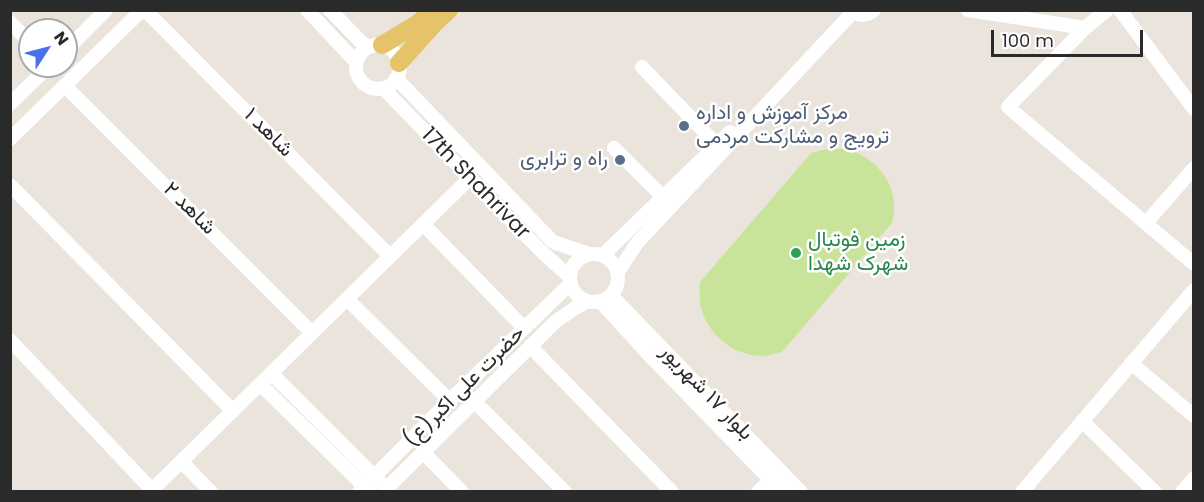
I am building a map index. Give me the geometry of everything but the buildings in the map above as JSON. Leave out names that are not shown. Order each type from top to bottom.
[{"type":"main road","points":[[374,46],[417,24],[434,10]]},
{"type":"main road","points":[[398,71],[435,23],[449,10]]},
{"type":"street","points":[[78,38],[106,10]]},
{"type":"street","points":[[10,139],[144,10]]},
{"type":"street","name":"شاهد ۱","points":[[144,10],[390,256]]},
{"type":"street","points":[[307,10],[356,62]]},
{"type":"street","points":[[330,10],[374,46],[392,50],[397,56],[398,71],[389,85],[383,88],[370,87],[357,75],[356,62],[361,52],[374,46]]},
{"type":"street","points":[[618,272],[637,243],[852,11],[861,15],[870,14],[874,10]]},
{"type":"street","points":[[968,10],[1084,28]]},
{"type":"street","points":[[1107,10],[1084,28],[1008,107],[1194,264]]},
{"type":"street","points":[[1120,10],[1194,108]]},
{"type":"street","points":[[642,67],[716,144]]},
{"type":"street","points":[[398,71],[553,242],[596,255],[612,261],[618,272],[618,284],[600,299],[577,294],[571,280],[573,267],[579,259],[596,255],[663,197],[716,144],[767,103]]},
{"type":"street","points":[[10,104],[37,78]]},
{"type":"street","name":"شاهد ۲","points":[[65,86],[312,333]]},
{"type":"street","name":"17th Shahrivar","points":[[383,88],[469,179],[571,280]]},
{"type":"street","points":[[614,148],[663,197]]},
{"type":"street","points":[[1146,223],[1194,168]]},
{"type":"street","points":[[10,340],[151,491],[469,179]]},
{"type":"street","points":[[10,185],[233,411]]},
{"type":"street","points":[[423,224],[524,328]]},
{"type":"street","name":"حضرت علی اکبر(ع)","points":[[367,487],[571,280]]},
{"type":"street","points":[[1042,492],[1027,486],[1192,295]]},
{"type":"street","points":[[347,299],[450,401]]},
{"type":"street","name":"حضرت علی اکبر(ع)","points":[[386,491],[555,322],[575,308],[600,299]]},
{"type":"street","name":"بلوار ۱۷ شهریور","points":[[600,299],[652,358],[782,492]]},
{"type":"street","name":"بلوار ۱۷ شهریور","points":[[600,299],[801,492]]},
{"type":"street","points":[[530,346],[672,492]]},
{"type":"street","points":[[504,348],[516,360]]},
{"type":"street","points":[[1131,363],[1194,416]]},
{"type":"street","points":[[271,373],[367,487]]},
{"type":"street","points":[[260,384],[367,487],[386,491]]},
{"type":"street","points":[[474,402],[565,492]]},
{"type":"street","points":[[1082,421],[1155,492]]},
{"type":"street","points":[[423,452],[462,492]]},
{"type":"street","points":[[181,461],[211,492]]},
{"type":"street","points":[[758,492],[771,480]]},
{"type":"street","points":[[1182,492],[1193,480]]},
{"type":"green space","name":"زمین فوتبال شهرک شهدا","points":[[830,148],[857,153],[866,157],[880,170],[893,195],[892,223],[782,352],[768,356],[752,355],[730,347],[707,323],[700,302],[700,282],[811,153]]},
{"type":"place","name":"مرکز آموزش و اداره ترویج و مشارکت مردمی","points":[[684,126]]},
{"type":"place","name":"راه و ترابری","points":[[620,160]]},
{"type":"place","name":"زمین فوتبال شهرک شهدا","points":[[796,253]]}]
